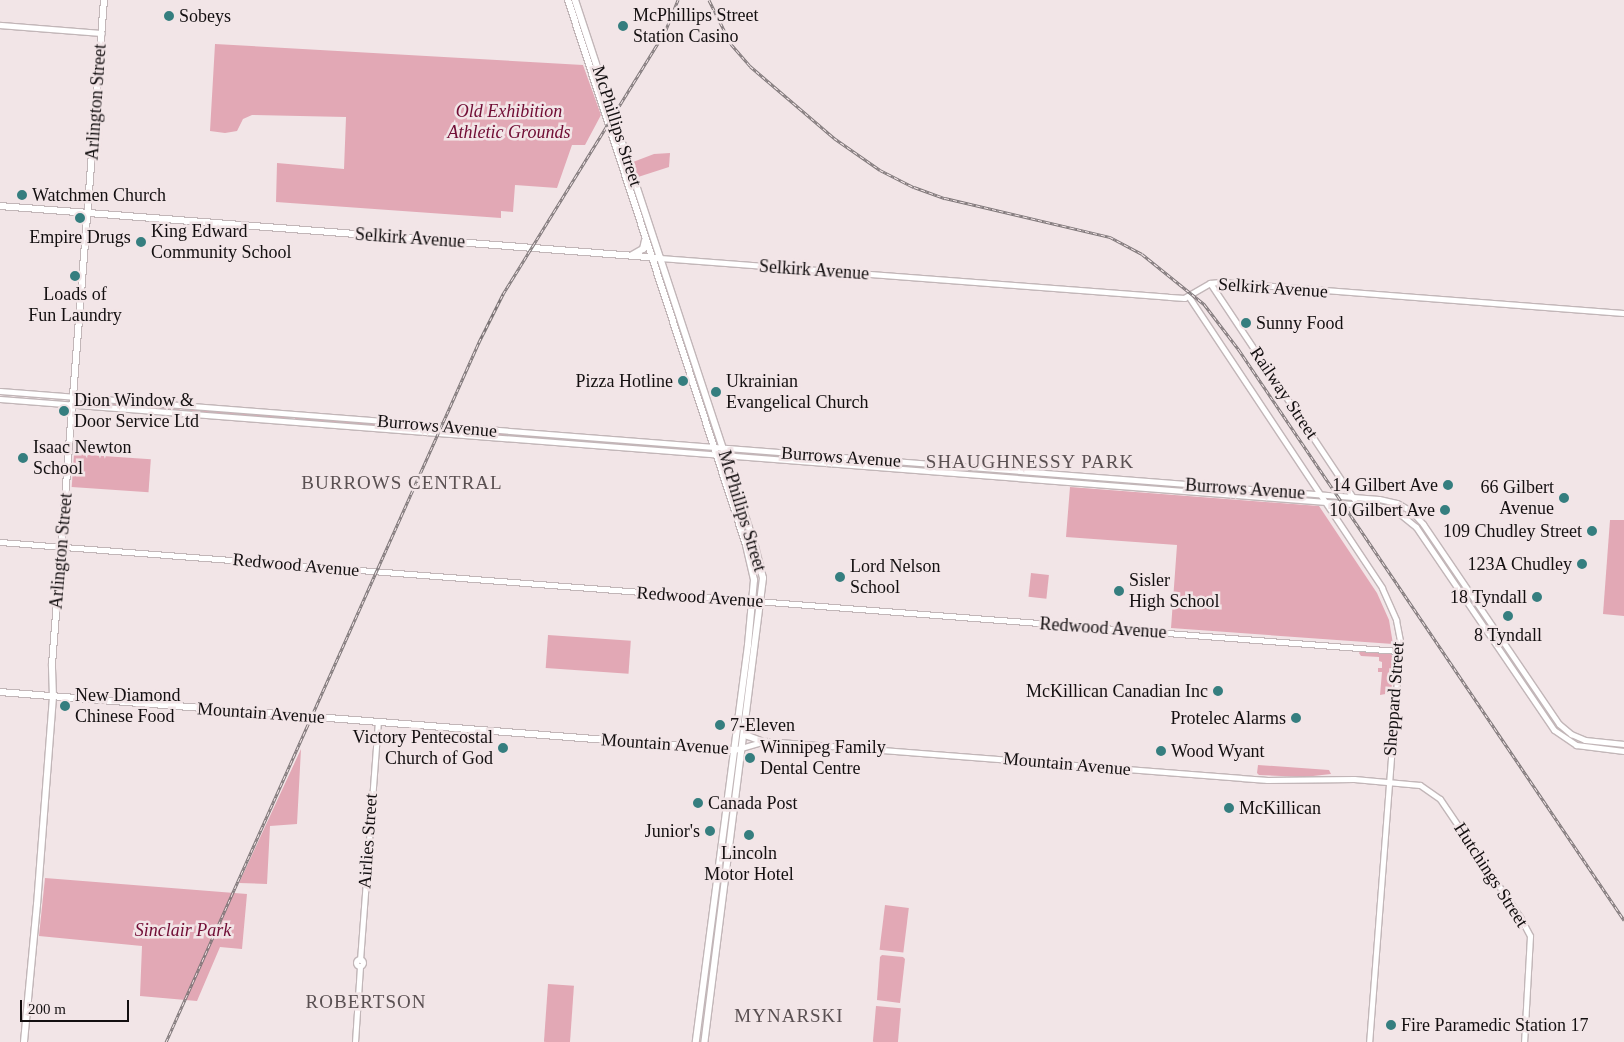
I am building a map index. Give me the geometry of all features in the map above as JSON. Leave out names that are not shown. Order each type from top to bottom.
[{"type":"main road","name":"Arlington Street","points":[[24,1042],[53,697],[52,665],[104,0]]},
{"type":"main road","name":"McPhillips Street","points":[[568,0],[753,570],[755,587],[696,1042]]},
{"type":"main road","name":"McPhillips Street","points":[[575,0],[725,456],[761,570],[763,584],[704,1042]]},
{"type":"main road","points":[[582,44],[589,41]]},
{"type":"main road","points":[[598,92],[605,92]]},
{"type":"main road","name":"Selkirk Avenue","points":[[0,206],[660,258]]},
{"type":"main road","points":[[636,209],[644,206]]},
{"type":"main road","points":[[632,255],[643,249],[645,236]]},
{"type":"main road","name":"Mountain Avenue","points":[[0,692],[734,750]]},
{"type":"main road","points":[[744,728],[748,736],[761,741]]},
{"type":"street","points":[[0,25],[102,33]]},
{"type":"street","name":"Selkirk Avenue","points":[[660,258],[1083,291],[1189,297],[1210,283],[1624,313]]},
{"type":"street","name":"Railway Street","points":[[1210,283],[1354,497]]},
{"type":"street","name":"Sheppard Street","points":[[1189,297],[1387,596],[1399,632],[1369,1042]]},
{"type":"street","name":"Burrows Avenue","points":[[0,391],[1319,494],[1397,503],[1411,511],[1423,524],[1559,724],[1571,734],[1585,740],[1624,744]]},
{"type":"street","name":"Burrows Avenue","points":[[0,399],[1354,504],[1394,510],[1416,527],[1549,725],[1560,735],[1585,748],[1624,751]]},
{"type":"street","points":[[1354,497],[1354,504]]},
{"type":"street","name":"Redwood Avenue","points":[[0,542],[1399,650]]},
{"type":"street","name":"Airlies Street","points":[[355,1042],[360,966],[357,963],[360,960],[378,722]]},
{"type":"street","name":"Mountain Avenue","points":[[734,750],[761,741],[1267,780],[1388,781]]},
{"type":"street","name":"Hutchings Street","points":[[1388,781],[1420,785],[1440,799],[1526,926],[1531,945],[1524,1042]]},
{"type":"green space","name":"Old Exhibition Athletic Grounds","points":[[215,44],[583,65],[601,115],[585,145],[572,145],[557,188],[515,185],[513,212],[501,211],[501,218],[276,202],[277,163],[344,169],[346,117],[252,115],[243,119],[237,131],[225,133],[210,131]]},
{"type":"green space","points":[[670,153],[669,167],[638,177],[633,162],[654,154]]},
{"type":"green space","points":[[79,400],[179,407],[180,409],[179,411],[86,404]]},
{"type":"green space","points":[[185,408],[289,416],[289,418],[288,420],[185,411]]},
{"type":"green space","points":[[295,416],[397,424],[399,427],[295,420]]},
{"type":"green space","points":[[454,429],[554,437],[556,439],[452,433]]},
{"type":"green space","points":[[563,438],[708,448],[707,452],[563,442]]},
{"type":"green space","points":[[729,451],[919,465],[920,467],[728,454]]},
{"type":"green space","points":[[74,454],[151,459],[149,492],[72,487]]},
{"type":"green space","points":[[1070,487],[1319,506],[1377,593],[1389,620],[1393,644],[1171,628],[1177,545],[1066,537]]},
{"type":"green space","points":[[1610,520],[1624,520],[1624,616],[1603,614]]},
{"type":"green space","points":[[1031,573],[1049,575],[1046,599],[1028,597]]},
{"type":"green space","points":[[548,635],[631,641],[628,674],[546,668]]},
{"type":"green space","points":[[1361,650],[1391,654],[1394,660],[1391,693],[1380,695],[1382,672],[1378,672],[1378,668],[1382,668],[1382,662],[1379,661],[1379,657],[1361,656],[1359,653]]},
{"type":"green space","points":[[301,749],[297,824],[270,826],[267,884],[239,883]]},
{"type":"green space","points":[[1258,765],[1329,770],[1331,774],[1304,777],[1259,775],[1257,773]]},
{"type":"green space","name":"Sinclair Park","points":[[45,878],[247,894],[242,949],[220,947],[197,1001],[140,996],[142,946],[39,936]]},
{"type":"green space","points":[[885,905],[909,908],[903,953],[880,950]]},
{"type":"green space","points":[[882,955],[903,957],[905,959],[900,1003],[877,1000],[880,957]]},
{"type":"green space","points":[[548,984],[574,986],[570,1042],[544,1042]]},
{"type":"green space","points":[[876,1006],[901,1008],[898,1042],[873,1042]]},
{"type":"railway","points":[[166,1042],[479,342],[503,294],[665,32],[678,0]]},
{"type":"railway","points":[[709,0],[731,44],[750,66],[834,138],[880,170],[914,187],[945,198],[1110,237],[1142,254],[1204,304],[1239,350],[1624,920]]},
{"type":"place","name":"Sobeys","points":[[169,16]]},
{"type":"place","name":"McPhillips Street Station Casino","points":[[623,26]]},
{"type":"place","name":"Watchmen Church","points":[[22,195]]},
{"type":"place","name":"Empire Drugs","points":[[80,218]]},
{"type":"place","name":"King Edward Community School","points":[[141,242]]},
{"type":"place","name":"Loads of Fun Laundry","points":[[75,276]]},
{"type":"place","name":"Sunny Food","points":[[1246,323]]},
{"type":"place","name":"Pizza Hotline","points":[[683,381]]},
{"type":"place","name":"Ukrainian Evangelical Church","points":[[716,392]]},
{"type":"place","name":"Dion Window & Door Service Ltd","points":[[64,411]]},
{"type":"place","name":"Isaac Newton School","points":[[23,458]]},
{"type":"place","name":"14 Gilbert Ave","points":[[1448,485]]},
{"type":"place","name":"66 Gilbert Avenue","points":[[1564,498]]},
{"type":"place","name":"10 Gilbert Ave","points":[[1445,510]]},
{"type":"place","name":"109 Chudley Street","points":[[1592,531]]},
{"type":"place","name":"123A Chudley","points":[[1582,564]]},
{"type":"place","name":"Lord Nelson School","points":[[840,577]]},
{"type":"place","name":"Sisler High School","points":[[1119,591]]},
{"type":"place","name":"18 Tyndall","points":[[1537,597]]},
{"type":"place","name":"8 Tyndall","points":[[1508,616]]},
{"type":"place","name":"McKillican Canadian Inc","points":[[1218,691]]},
{"type":"place","name":"New Diamond Chinese Food","points":[[65,706]]},
{"type":"place","name":"Protelec Alarms","points":[[1296,718]]},
{"type":"place","name":"7-Eleven","points":[[720,725]]},
{"type":"place","name":"Victory Pentecostal Church of God","points":[[503,748]]},
{"type":"place","name":"Wood Wyant","points":[[1161,751]]},
{"type":"place","name":"Winnipeg Family Dental Centre","points":[[750,758]]},
{"type":"place","name":"Canada Post","points":[[698,803]]},
{"type":"place","name":"McKillican","points":[[1229,808]]},
{"type":"place","name":"Junior's","points":[[710,831]]},
{"type":"place","name":"Lincoln Motor Hotel","points":[[749,835]]},
{"type":"place","name":"Fire Paramedic Station 17","points":[[1391,1025]]},
{"type":"district","name":"SHAUGHNESSY PARK","points":[[1030,462]]},
{"type":"district","name":"BURROWS CENTRAL","points":[[402,483]]},
{"type":"district","name":"ROBERTSON","points":[[366,1002]]},
{"type":"district","name":"MYNARSKI","points":[[789,1016]]}]
